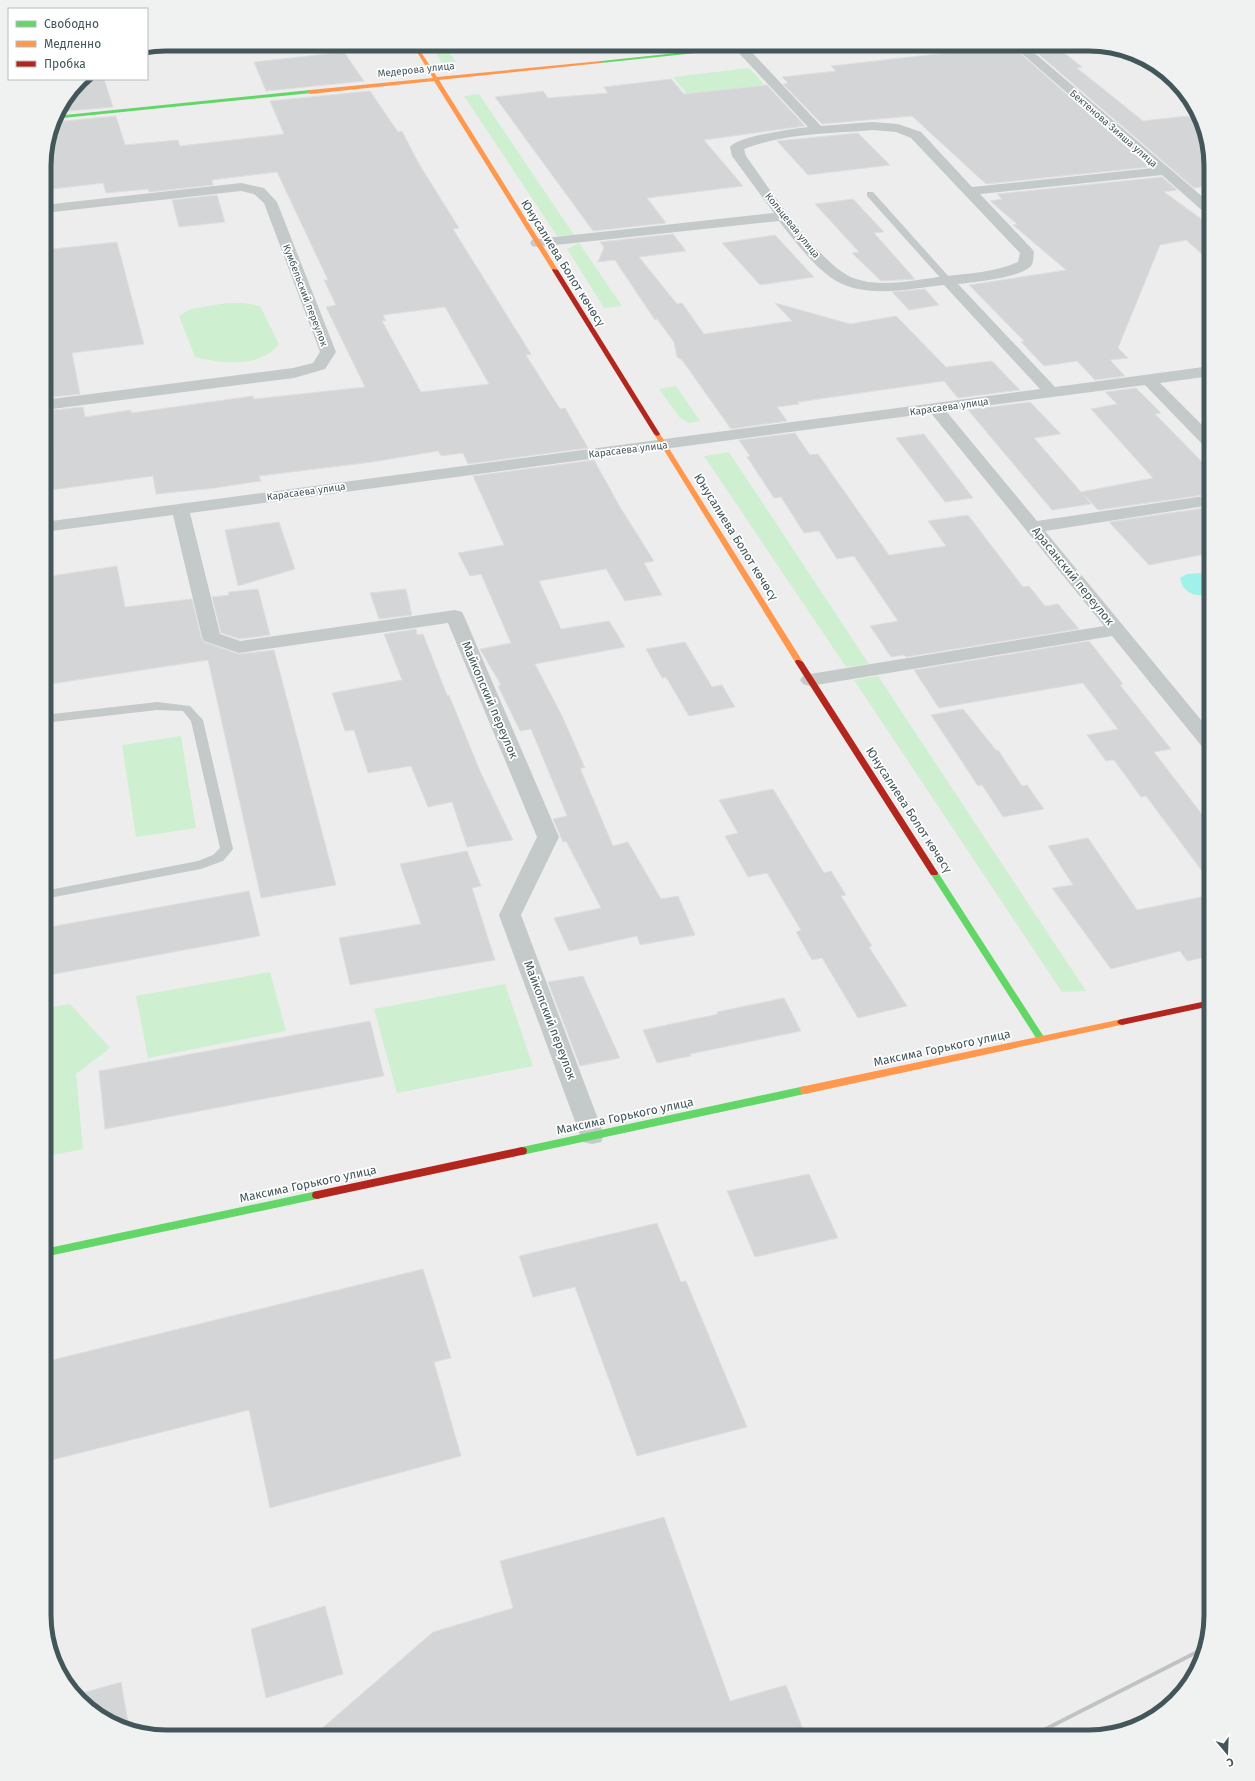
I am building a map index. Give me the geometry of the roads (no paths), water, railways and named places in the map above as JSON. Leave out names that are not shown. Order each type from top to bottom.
[{"type":"main road","name":"Юнусалиева Болот көчөсү","points":[[418,51],[810,680],[1041,1039]]},
{"type":"main road","name":"Медерова улица","points":[[62,117],[710,51]]},
{"type":"main road","name":"Максима Горького улица","points":[[51,1252],[1204,1004]]},
{"type":"street","points":[[744,51],[818,131]]},
{"type":"street","name":"Бектенова Зияша улица","points":[[1025,51],[1204,205]]},
{"type":"street","name":"Кольцевая улица","points":[[872,126],[898,128],[916,135],[1027,252],[1025,264],[1016,269],[947,280],[896,286],[867,286],[847,281],[831,271],[783,216],[739,156],[737,147],[750,141],[818,131],[872,126]]},
{"type":"street","points":[[969,191],[1165,171]]},
{"type":"street","name":"Кумбельский переулок","points":[[51,208],[241,187],[259,191],[270,202],[328,352],[319,366],[294,373],[51,404]]},
{"type":"street","points":[[537,243],[783,216]]},
{"type":"street","points":[[947,280],[1051,392]]},
{"type":"street","name":"Карасаева улица","points":[[51,526],[1204,372]]},
{"type":"street","points":[[1148,379],[1204,436]]},
{"type":"street","name":"Арасанский переулок","points":[[935,408],[1204,736]]},
{"type":"street","points":[[1033,527],[1204,501]]},
{"type":"street","name":"Майкопский переулок","points":[[180,508],[211,637],[239,647],[455,616],[548,837],[510,915],[592,1136]]},
{"type":"street","points":[[810,680],[1117,630]]},
{"type":"lane","points":[[870,194],[947,280]]},
{"type":"lane","points":[[51,718],[157,706],[186,708],[197,720],[227,849],[218,858],[201,865],[51,894]]},
{"type":"water","points":[[1187,574],[1204,574],[1204,595],[1195,595],[1184,588],[1180,578]]},
{"type":"railway","points":[[1044,1730],[1198,1652]]}]
